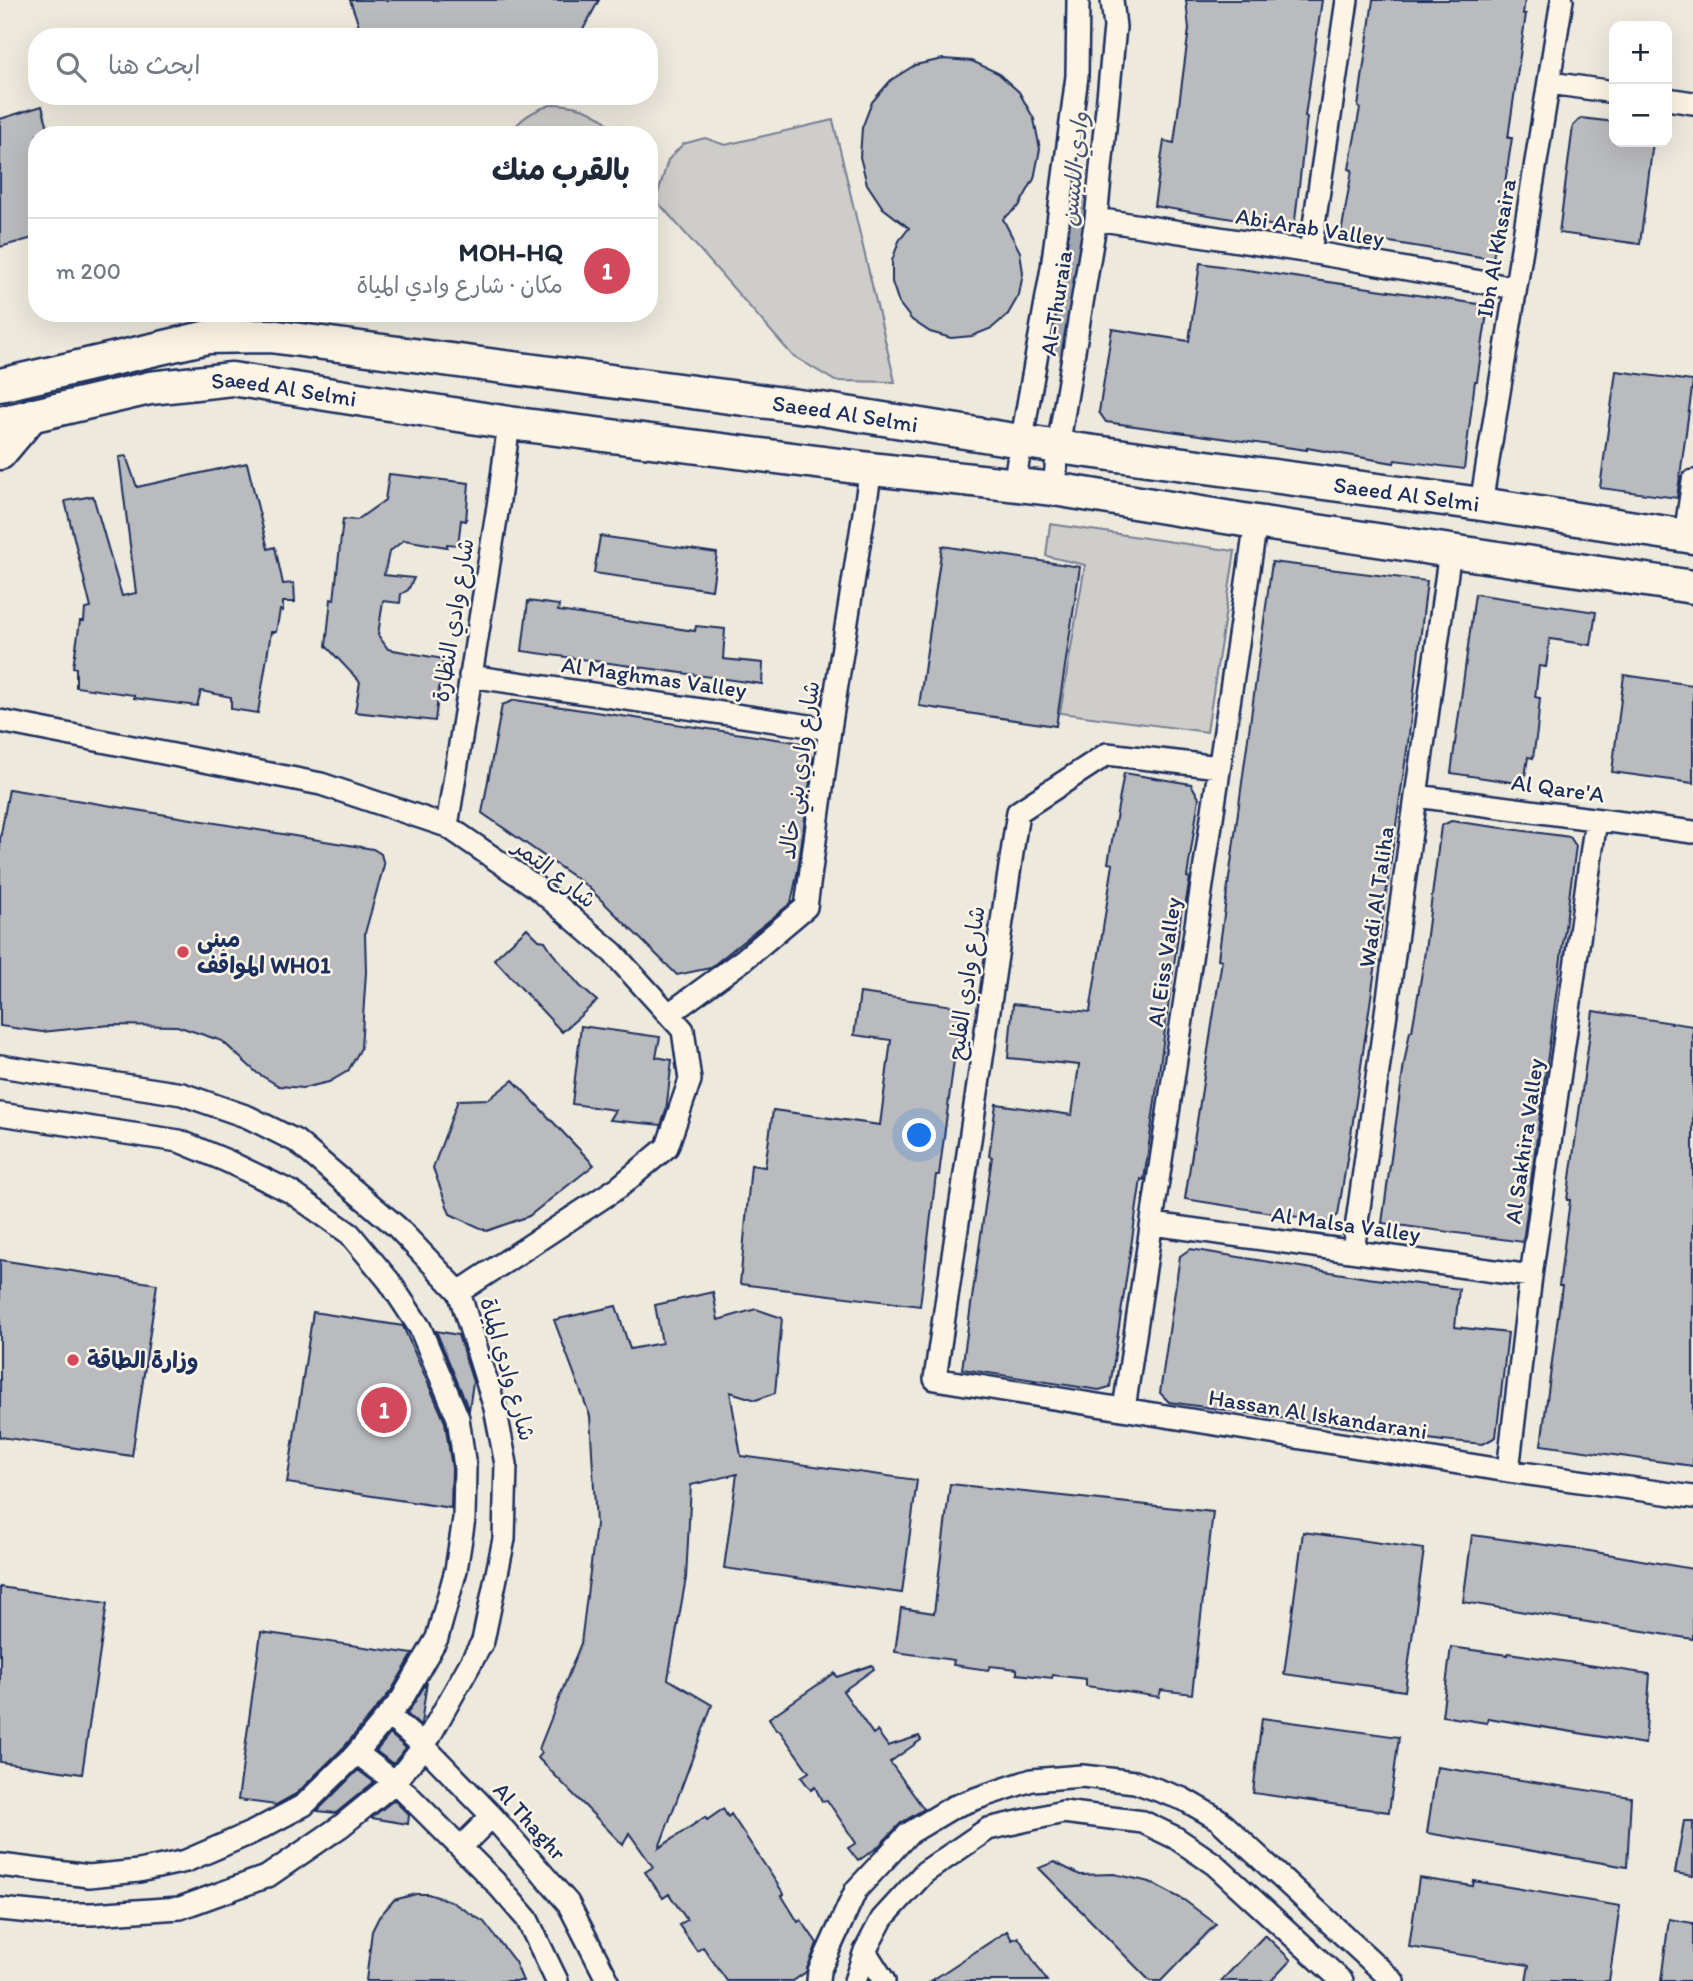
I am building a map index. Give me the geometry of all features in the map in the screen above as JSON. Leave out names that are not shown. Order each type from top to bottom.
[{"type":"street","name":"Al-Thuraia","points":[[1014,484],[1052,268],[1077,76],[1078,0]]},
{"type":"street","name":"Al-Thuraia","points":[[1054,489],[1058,447],[1096,219],[1115,27],[1112,0]]},
{"type":"street","points":[[1310,253],[1347,0]]},
{"type":"street","name":"Ibn Al Khsaira","points":[[1481,504],[1562,0]]},
{"type":"street","points":[[1550,83],[1609,91]]},
{"type":"street","points":[[1672,100],[1693,103]]},
{"type":"street","name":"Abi Arab Valley","points":[[1096,219],[1515,288]]},
{"type":"street","name":"Saeed Al Selmi","points":[[0,385],[208,337],[270,337],[821,409],[1058,447],[1481,504],[1689,536]]},
{"type":"street","name":"Saeed Al Selmi","points":[[0,422],[150,388],[232,379],[509,423],[871,469],[1054,489],[1256,523],[1693,587]]},
{"type":"street","points":[[0,453],[32,415]]},
{"type":"street","name":"شارع وادي النظارة","points":[[447,826],[509,423]]},
{"type":"street","name":"شارع وادي بني خالد","points":[[669,1014],[743,960],[806,907],[830,729],[871,469]]},
{"type":"street","points":[[1689,536],[1693,481]]},
{"type":"street","name":"Al Eiss Valley","points":[[1124,1409],[1256,523]]},
{"type":"street","name":"Wadi Al Taliha","points":[[1353,1251],[1450,551]]},
{"type":"street","name":"Al Maghmas Valley","points":[[470,676],[830,729]]},
{"type":"street","name":"شارع التمر","points":[[0,721],[321,784],[447,826],[536,887],[613,953],[683,1030],[691,1080],[667,1147],[620,1187],[459,1292]]},
{"type":"street","name":"شارع وادي الفليح","points":[[935,1379],[1018,812],[1107,754],[1219,766]]},
{"type":"street","name":"Al Qare'A","points":[[1416,796],[1693,832]]},
{"type":"street","name":"Al Sakhira Valley","points":[[1508,1471],[1531,1276],[1596,820]]},
{"type":"street","name":"شارع وادي المياة","points":[[0,1066],[182,1094],[248,1117],[296,1141],[397,1227],[459,1292],[495,1408],[506,1464],[504,1539],[483,1641],[424,1746],[395,1782],[341,1826],[268,1876],[180,1908],[92,1914],[52,1914],[0,1909]]},
{"type":"street","points":[[0,1114],[179,1141],[291,1192],[351,1234],[389,1281],[420,1328],[458,1418],[465,1467],[464,1519],[456,1570],[437,1638],[402,1699],[357,1753],[304,1805],[253,1832],[186,1861],[139,1871],[89,1876],[0,1865]]},
{"type":"street","name":"Al Malsa Valley","points":[[1153,1224],[1531,1276]]},
{"type":"street","name":"Hassan Al Iskandarani","points":[[935,1379],[1508,1471],[1693,1497]]},
{"type":"street","name":"Al Thaghr","points":[[388,1715],[424,1746],[492,1816],[568,1903],[608,1981]]},
{"type":"street","points":[[357,1753],[395,1782],[462,1846],[527,1919],[558,1981]]},
{"type":"street","points":[[818,1981],[856,1890],[908,1834],[953,1807],[1032,1780],[1082,1776],[1135,1782],[1183,1799],[1218,1819],[1393,1981]]},
{"type":"street","points":[[953,1807],[974,1839]]},
{"type":"street","points":[[855,1981],[865,1951],[882,1919],[925,1872],[988,1829],[1063,1812],[1143,1822],[1176,1838],[1213,1864],[1342,1981]]},
{"type":"street","points":[[462,1846],[492,1816]]},
{"type":"street","points":[[865,1951],[884,1981]]},
{"type":"shaded area","points":[[551,105],[572,106],[590,111],[610,126],[516,126],[540,109]]},
{"type":"shaded area","points":[[833,120],[895,382],[835,381],[792,355],[658,202],[668,160],[683,144],[705,138],[725,145]]},
{"type":"shaded area","points":[[1050,524],[1235,551],[1207,732],[1060,713],[1085,565],[1046,556]]},
{"type":"building","points":[[350,0],[599,0],[584,28],[360,28]]},
{"type":"building","points":[[1186,0],[1322,0],[1305,116],[1294,229],[1154,206],[1164,141],[1174,143],[1189,29]]},
{"type":"building","points":[[1373,0],[1525,0],[1523,14],[1526,14],[1508,138],[1512,138],[1493,259],[1341,234],[1352,170],[1349,169],[1360,108],[1358,107]]},
{"type":"building","points":[[943,59],[972,61],[998,73],[1019,92],[1034,119],[1040,149],[1034,179],[1019,206],[1003,219],[1020,252],[1023,273],[1019,295],[1008,314],[992,328],[972,336],[951,338],[930,332],[912,320],[899,303],[892,282],[892,261],[899,241],[909,228],[883,208],[867,184],[860,157],[862,128],[872,102],[891,80],[915,65]]},
{"type":"building","points":[[42,106],[48,126],[28,126],[28,239],[0,247],[0,119]]},
{"type":"building","points":[[1581,118],[1609,121],[1609,147],[1652,147],[1640,244],[1559,233],[1573,126]]},
{"type":"building","points":[[1200,263],[1478,304],[1487,313],[1464,469],[1395,460],[1394,463],[1307,448],[1106,422],[1099,412],[1112,329],[1189,341]]},
{"type":"building","points":[[1616,371],[1693,381],[1677,498],[1600,488]]},
{"type":"building","points":[[126,456],[137,487],[247,463],[268,549],[275,547],[283,584],[294,583],[295,602],[283,602],[276,632],[271,632],[258,713],[231,709],[231,697],[201,691],[197,706],[76,687],[76,668],[73,667],[80,621],[84,621],[85,609],[91,608],[65,501],[93,496],[122,596],[136,593],[119,457]]},
{"type":"building","points":[[389,474],[469,483],[466,521],[461,520],[458,545],[447,544],[447,547],[404,540],[389,552],[384,575],[414,578],[408,590],[401,594],[400,603],[383,601],[378,635],[388,649],[443,659],[435,721],[355,712],[360,682],[326,646],[343,519],[357,520],[385,500]]},
{"type":"building","points":[[600,536],[717,553],[712,590],[594,573]]},
{"type":"building","points":[[942,546],[1080,567],[1056,726],[919,706]]},
{"type":"building","points":[[1272,562],[1427,581],[1408,743],[1352,1128],[1338,1215],[1329,1222],[1185,1199],[1222,960],[1218,959]]},
{"type":"building","points":[[1475,594],[1596,612],[1591,645],[1550,639],[1546,667],[1539,666],[1535,697],[1540,698],[1537,731],[1533,758],[1528,757],[1524,784],[1451,773]]},
{"type":"building","points":[[528,601],[559,605],[558,611],[695,631],[696,626],[725,629],[723,659],[763,663],[762,684],[522,651]]},
{"type":"building","points":[[1624,675],[1693,685],[1693,783],[1612,772]]},
{"type":"building","points":[[515,700],[802,743],[813,759],[791,903],[710,968],[677,975],[587,886],[482,813],[502,705]]},
{"type":"building","points":[[1124,773],[1191,784],[1199,798],[1187,877],[1190,878],[1185,907],[1182,907],[1144,1180],[1141,1179],[1110,1387],[1099,1390],[962,1369],[992,1157],[989,1156],[996,1104],[1072,1115],[1079,1065],[1008,1058],[1013,1004],[1090,1012],[1113,864],[1108,863]]},
{"type":"building","name":"مبنى المواقف WH01","points":[[9,789],[373,849],[381,854],[384,865],[365,933],[366,972],[361,1048],[348,1071],[329,1082],[303,1088],[279,1086],[257,1073],[222,1041],[177,1026],[110,1025],[42,1032],[0,1026],[0,839]]},
{"type":"building","points":[[1451,821],[1570,837],[1576,846],[1523,1242],[1382,1223],[1404,1064],[1423,966],[1441,826]]},
{"type":"building","points":[[527,928],[539,940],[545,941],[580,986],[597,1001],[562,1032],[494,959]]},
{"type":"building","points":[[860,993],[961,1007],[920,1306],[740,1284],[751,1165],[765,1167],[773,1110],[880,1125],[891,1040],[854,1035]]},
{"type":"building","points":[[1593,1011],[1693,1026],[1693,1466],[1541,1445],[1562,1286],[1559,1286],[1570,1200],[1567,1200]]},
{"type":"building","points":[[581,1026],[660,1037],[656,1057],[672,1060],[666,1111],[661,1125],[609,1120],[615,1110],[572,1104]]},
{"type":"building","points":[[513,1080],[594,1165],[529,1216],[487,1231],[450,1214],[433,1168],[458,1100],[489,1099]]},
{"type":"building","points":[[1190,1249],[1367,1278],[1459,1289],[1455,1327],[1508,1333],[1496,1437],[1483,1444],[1443,1441],[1169,1402],[1160,1393],[1180,1256]]},
{"type":"building","name":"وزارة الطاقة","points":[[0,1260],[157,1284],[132,1456],[0,1437]]},
{"type":"building","points":[[713,1292],[718,1320],[756,1309],[782,1318],[775,1393],[756,1400],[730,1392],[741,1456],[917,1480],[902,1593],[724,1568],[737,1474],[691,1485],[686,1578],[668,1679],[712,1705],[659,1848],[705,1817],[707,1820],[723,1809],[728,1817],[731,1814],[784,1894],[782,1896],[798,1922],[801,1920],[817,1943],[806,1972],[793,1981],[727,1981],[703,1947],[697,1951],[679,1925],[687,1920],[669,1894],[663,1898],[645,1872],[653,1867],[629,1833],[623,1845],[538,1758],[542,1753],[539,1749],[581,1643],[596,1524],[590,1416],[554,1320],[616,1306],[630,1349],[662,1343],[655,1305]]},
{"type":"building","points":[[313,1312],[403,1326],[445,1422],[452,1468],[451,1508],[287,1483]]},
{"type":"building","points":[[436,1331],[458,1335],[473,1382],[469,1410]]},
{"type":"building","points":[[950,1484],[1213,1512],[1192,1694],[1161,1690],[1159,1697],[1086,1686],[1086,1679],[1017,1674],[1017,1669],[990,1666],[988,1670],[953,1665],[954,1660],[895,1652],[901,1608],[934,1613]]},
{"type":"building","points":[[1303,1532],[1424,1549],[1405,1691],[1284,1674]]},
{"type":"building","points":[[1472,1535],[1590,1551],[1693,1569],[1693,1639],[1463,1602]]},
{"type":"building","points":[[0,1587],[107,1603],[82,1774],[0,1762]]},
{"type":"building","points":[[261,1632],[413,1654],[391,1691],[345,1746],[296,1794],[276,1805],[238,1800]]},
{"type":"building","points":[[1451,1647],[1650,1674],[1645,1744],[1488,1718],[1487,1723],[1442,1716]]},
{"type":"building","points":[[872,1665],[874,1669],[843,1691],[873,1734],[877,1731],[888,1746],[919,1736],[921,1740],[890,1762],[924,1809],[901,1823],[878,1847],[858,1861],[848,1848],[856,1843],[827,1800],[822,1801],[815,1787],[811,1790],[801,1777],[809,1772],[769,1718],[835,1673],[837,1677]]},
{"type":"building","points":[[427,1682],[421,1724],[420,1726],[407,1714]]},
{"type":"building","points":[[1262,1718],[1399,1737],[1389,1812],[1253,1793]]},
{"type":"building","points":[[390,1734],[406,1748],[393,1764],[376,1751]]},
{"type":"building","points":[[1437,1767],[1631,1797],[1627,1867],[1427,1833]]},
{"type":"building","points":[[358,1770],[374,1782],[336,1813],[317,1811]]},
{"type":"building","points":[[394,1800],[409,1815],[408,1824],[371,1818]]},
{"type":"building","points":[[1684,1821],[1693,1821],[1693,1876],[1675,1873]]},
{"type":"building","points":[[1054,1862],[1080,1875],[1114,1874],[1150,1882],[1184,1900],[1216,1924],[1161,1981],[1150,1981],[1039,1868]]},
{"type":"building","points":[[1419,1878],[1473,1886],[1474,1881],[1620,1906],[1609,1981],[1526,1981],[1529,1965],[1409,1947]]},
{"type":"building","points":[[428,1894],[450,1901],[484,1922],[515,1962],[523,1981],[366,1981],[372,1931],[379,1917],[394,1900]]},
{"type":"building","points":[[1669,1919],[1693,1923],[1693,1981],[1661,1981]]},
{"type":"building","points":[[1007,1931],[1012,1940],[1018,1937],[1047,1981],[931,1981]]},
{"type":"building","points":[[1265,1935],[1291,1960],[1271,1981],[1221,1981]]},
{"type":"waterway","name":"وادي الليسن","points":[[1055,337],[1070,203]]},
{"type":"place","name":"مبنى المواقف WH01","points":[[183,952]]},
{"type":"place","name":"وزارة الطاقة","points":[[73,1360]]},
{"type":"place","name":"MOH-HQ","points":[[384,1410]]}]
